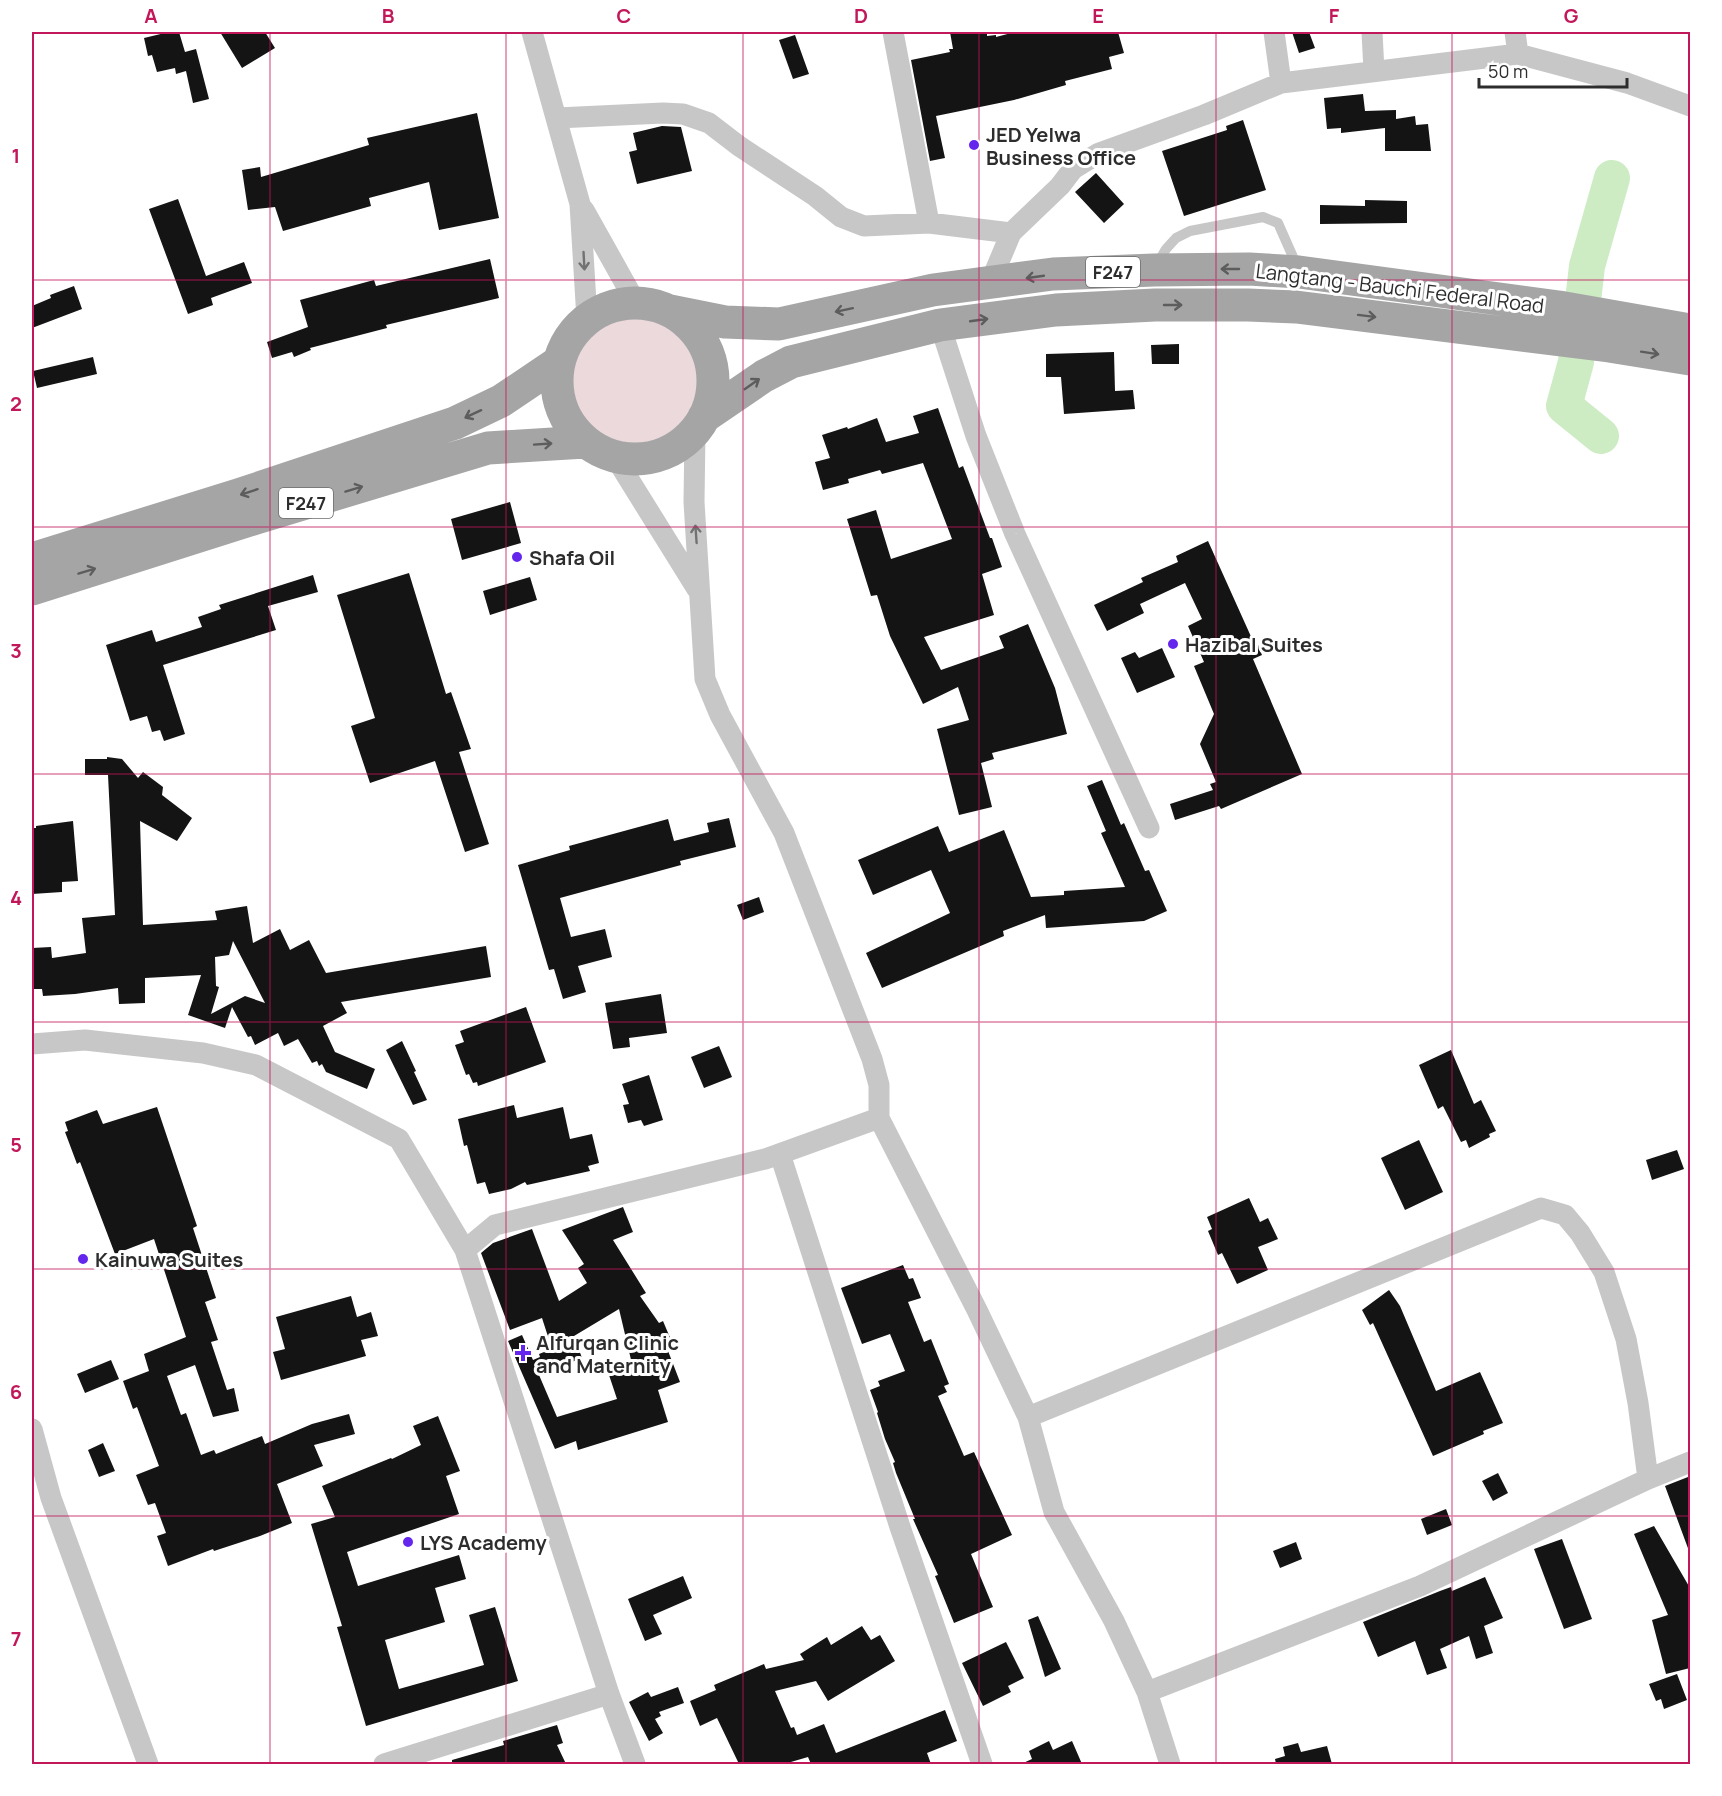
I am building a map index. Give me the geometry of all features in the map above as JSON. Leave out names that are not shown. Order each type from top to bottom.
[{"type":"main road","name":"Langtang - Bauchi Federal Road","points":[[670,311],[725,322],[779,324],[933,290],[1053,274],[1249,269],[1299,272],[1559,307],[1613,332]]},
{"type":"main road","name":"F247","points":[[636,303],[654,305],[670,311],[685,321],[697,334],[706,349],[711,366],[713,384],[710,401],[700,425],[682,444],[667,453],[650,458],[633,460],[615,458],[599,451],[572,429],[563,414],[556,379],[558,362],[565,345],[574,331],[587,319],[610,307],[636,303]]},
{"type":"main road","name":"Langtang - Bauchi Federal Road","points":[[700,425],[764,376],[791,362],[940,325],[1056,310],[1155,305],[1248,305],[1296,307],[1552,340],[1613,332]]},
{"type":"main road","name":"F247","points":[[1613,332],[1690,330]]},
{"type":"main road","name":"F247","points":[[1613,332],[1690,359]]},
{"type":"main road","name":"F247","points":[[32,559],[238,495],[455,423],[501,401],[558,362]]},
{"type":"main road","name":"F247","points":[[32,589],[488,448],[585,441]]},
{"type":"street","points":[[532,32],[580,204],[587,319]]},
{"type":"street","points":[[893,32],[928,223]]},
{"type":"street","points":[[1274,32],[1281,83]]},
{"type":"street","points":[[1372,32],[1374,71]]},
{"type":"street","points":[[1515,32],[1518,54]]},
{"type":"street","points":[[990,283],[1011,233],[1060,186],[1073,169],[1099,153],[1204,115],[1281,83],[1518,54],[1627,83],[1690,106]]},
{"type":"street","points":[[557,118],[683,114],[709,123],[739,146],[815,196],[841,217],[864,226],[928,223],[1011,233]]},
{"type":"street","points":[[580,204],[636,303]]},
{"type":"street","points":[[940,325],[976,436],[1015,534],[1149,828]]},
{"type":"street","points":[[700,425],[694,502],[705,679],[720,715],[784,833],[872,1059],[879,1085],[879,1118],[977,1310],[1028,1417],[1054,1512],[1114,1621],[1147,1692],[1170,1764]]},
{"type":"street","points":[[615,458],[699,592]]},
{"type":"street","points":[[32,1044],[85,1040],[203,1053],[256,1065],[399,1139],[465,1250],[609,1694],[635,1764]]},
{"type":"street","points":[[465,1250],[495,1225],[780,1154],[879,1118]]},
{"type":"street","points":[[780,1154],[900,1527],[982,1764]]},
{"type":"street","points":[[1028,1417],[1541,1208],[1565,1215],[1580,1233],[1604,1272],[1626,1339],[1638,1403],[1648,1479]]},
{"type":"street","points":[[32,1429],[51,1498],[148,1764]]},
{"type":"street","points":[[1147,1692],[1420,1586],[1648,1479],[1690,1462]]},
{"type":"street","points":[[384,1764],[609,1694]]},
{"type":"lane","points":[[1154,270],[1166,249],[1176,238],[1190,231],[1263,217],[1278,223],[1299,272]]},
{"type":"shaded area","points":[[635,314],[661,319],[673,325],[683,334],[692,344],[698,356],[703,382],[698,408],[692,420],[683,430],[673,439],[661,445],[635,450],[609,445],[597,439],[587,430],[578,420],[572,408],[567,382],[572,356],[578,344],[587,334],[597,325],[609,319]]},
{"type":"building","points":[[179,32],[185,52],[196,49],[209,99],[193,103],[186,71],[176,74],[175,68],[157,72],[152,55],[148,56],[144,38]]},
{"type":"building","points":[[220,32],[265,32],[275,48],[242,68]]},
{"type":"building","points":[[950,32],[987,32],[987,36],[996,35],[996,37],[1015,32],[1118,32],[1124,53],[1109,57],[1112,69],[1065,81],[1066,85],[1014,100],[936,116],[945,158],[930,161],[911,60],[950,52],[949,49],[953,49]]},
{"type":"building","points":[[1292,32],[1309,32],[1315,48],[1299,53]]},
{"type":"building","points":[[795,35],[809,74],[793,79],[779,40]]},
{"type":"building","points":[[1363,94],[1365,111],[1396,110],[1396,119],[1415,116],[1416,125],[1428,124],[1431,151],[1385,151],[1385,128],[1341,133],[1341,128],[1327,129],[1324,98]]},
{"type":"building","points":[[477,113],[499,218],[439,230],[429,182],[369,198],[371,206],[283,231],[275,207],[248,210],[242,170],[260,167],[261,177],[369,145],[367,138]]},
{"type":"building","points":[[1243,120],[1266,190],[1184,216],[1162,151],[1227,130],[1226,126]]},
{"type":"building","points":[[662,126],[681,127],[692,171],[637,184],[629,152],[637,150],[633,133]]},
{"type":"building","points":[[1096,173],[1124,204],[1104,223],[1075,192]]},
{"type":"building","points":[[178,199],[206,276],[244,262],[252,283],[211,298],[213,305],[188,314],[149,209]]},
{"type":"building","points":[[1365,200],[1407,201],[1407,223],[1320,224],[1320,205],[1365,206]]},
{"type":"building","points":[[490,259],[499,298],[386,325],[387,328],[310,348],[311,350],[294,357],[292,352],[272,358],[267,342],[308,327],[300,300],[374,280],[376,286]]},
{"type":"building","points":[[74,286],[82,309],[32,328],[32,306],[51,298],[50,295]]},
{"type":"building","points":[[1179,344],[1179,364],[1152,364],[1151,345]]},
{"type":"building","points":[[1114,352],[1115,391],[1133,390],[1135,409],[1064,414],[1061,377],[1046,377],[1046,354]]},
{"type":"building","points":[[93,357],[97,374],[37,388],[33,371]]},
{"type":"building","points":[[938,408],[959,468],[963,466],[1002,567],[982,574],[994,615],[924,637],[941,670],[1004,648],[999,636],[1028,624],[1055,688],[1067,734],[992,753],[994,759],[981,763],[992,807],[959,815],[937,729],[969,720],[958,687],[923,704],[890,636],[877,595],[871,596],[847,519],[876,510],[891,559],[952,539],[923,463],[882,474],[880,470],[848,479],[849,483],[823,490],[815,462],[830,458],[822,435],[847,427],[848,429],[877,418],[886,442],[919,433],[913,416]]},
{"type":"building","points":[[510,502],[521,543],[462,560],[451,519]]},
{"type":"building","points":[[1208,541],[1253,641],[1256,640],[1262,655],[1253,659],[1302,774],[1221,809],[1219,806],[1175,820],[1170,804],[1213,790],[1210,784],[1216,782],[1200,744],[1214,714],[1194,666],[1204,662],[1188,626],[1202,619],[1185,583],[1140,604],[1144,613],[1107,631],[1094,605],[1143,582],[1141,578],[1178,562],[1176,556]]},
{"type":"building","points":[[409,573],[446,694],[451,692],[471,749],[459,752],[489,844],[465,852],[435,761],[370,783],[351,726],[375,718],[337,595]]},
{"type":"building","points":[[313,575],[318,592],[268,606],[276,630],[163,665],[185,734],[164,741],[160,730],[152,732],[147,716],[130,721],[106,645],[152,630],[156,642],[202,627],[198,617],[221,609],[219,605]]},
{"type":"building","points":[[530,577],[537,600],[490,615],[483,591]]},
{"type":"building","points":[[1162,648],[1175,677],[1137,693],[1121,658],[1135,652],[1139,658]]},
{"type":"building","points":[[107,757],[122,759],[138,778],[143,772],[163,787],[162,795],[192,818],[177,841],[140,821],[143,925],[217,920],[215,911],[247,906],[253,943],[280,929],[290,950],[309,940],[326,973],[486,946],[491,977],[341,1002],[347,1013],[323,1026],[335,1052],[375,1069],[367,1089],[326,1072],[322,1064],[319,1066],[317,1061],[312,1063],[298,1039],[284,1046],[278,1033],[255,1045],[251,1036],[248,1037],[232,1007],[225,1028],[188,1015],[201,975],[145,978],[145,1003],[119,1004],[118,988],[43,996],[42,989],[32,989],[32,948],[51,947],[52,958],[86,953],[82,918],[115,915],[108,775],[85,775],[85,759],[107,759]],"holes":[[[233,941],[265,1003],[245,996],[211,1014],[219,987],[216,986],[215,957],[229,955]]]},
{"type":"building","points":[[1102,780],[1121,825],[1124,823],[1145,871],[1149,870],[1167,911],[1144,921],[1046,928],[1045,915],[1003,931],[1004,936],[882,988],[866,953],[950,913],[931,870],[873,895],[858,860],[938,826],[949,852],[1004,830],[1031,897],[1064,895],[1064,891],[1125,887],[1101,833],[1106,831],[1087,786]]},
{"type":"building","points":[[729,818],[736,847],[680,861],[681,865],[560,898],[571,937],[605,929],[612,957],[578,966],[586,992],[563,999],[554,969],[549,970],[518,865],[570,850],[569,846],[668,819],[674,841],[709,832],[707,823]]},
{"type":"building","points":[[73,821],[78,881],[62,882],[62,892],[32,894],[32,828]]},
{"type":"building","points":[[759,897],[764,912],[743,920],[737,905]]},
{"type":"building","points":[[661,994],[667,1033],[629,1038],[630,1047],[613,1049],[605,1003]]},
{"type":"building","points":[[526,1007],[546,1062],[478,1086],[477,1082],[473,1083],[469,1074],[466,1075],[455,1045],[464,1042],[460,1031]]},
{"type":"building","points":[[402,1041],[427,1100],[413,1105],[386,1050]]},
{"type":"building","points":[[719,1046],[732,1077],[704,1088],[691,1057]]},
{"type":"building","points":[[1451,1050],[1474,1104],[1481,1100],[1496,1131],[1489,1134],[1490,1137],[1469,1148],[1466,1140],[1461,1142],[1443,1106],[1438,1109],[1419,1065]]},
{"type":"building","points":[[649,1075],[663,1120],[644,1126],[641,1120],[628,1123],[623,1105],[629,1104],[622,1084]]},
{"type":"building","points":[[514,1105],[517,1118],[563,1107],[570,1139],[592,1134],[599,1163],[588,1166],[590,1171],[527,1185],[525,1182],[511,1189],[489,1194],[485,1182],[477,1184],[467,1145],[464,1146],[458,1119]]},
{"type":"building","points":[[157,1107],[197,1226],[193,1228],[216,1298],[205,1302],[218,1340],[211,1342],[227,1390],[234,1388],[239,1411],[213,1417],[195,1365],[167,1376],[181,1415],[186,1413],[201,1455],[214,1450],[216,1454],[262,1436],[265,1444],[312,1424],[349,1414],[355,1434],[314,1445],[323,1466],[277,1484],[292,1523],[168,1566],[157,1536],[166,1533],[155,1503],[148,1505],[136,1475],[159,1466],[137,1407],[133,1409],[123,1381],[149,1371],[144,1354],[186,1337],[154,1239],[115,1254],[80,1162],[77,1164],[65,1132],[68,1131],[65,1122],[97,1110],[103,1124]]},
{"type":"building","points":[[1419,1140],[1443,1192],[1405,1210],[1381,1158]]},
{"type":"building","points":[[1677,1150],[1684,1169],[1652,1180],[1646,1160]]},
{"type":"building","points":[[1249,1198],[1260,1222],[1268,1218],[1278,1239],[1258,1247],[1268,1270],[1237,1284],[1222,1253],[1218,1255],[1208,1231],[1212,1229],[1207,1217]]},
{"type":"building","points":[[623,1207],[633,1232],[613,1240],[646,1293],[640,1296],[659,1323],[663,1321],[671,1340],[665,1343],[680,1382],[658,1390],[668,1422],[578,1450],[576,1441],[555,1449],[508,1341],[522,1335],[533,1360],[540,1357],[539,1354],[552,1349],[542,1318],[510,1330],[481,1253],[493,1243],[532,1229],[559,1301],[587,1283],[578,1268],[584,1264],[562,1230]],"holes":[[[619,1309],[632,1364],[608,1372],[617,1399],[557,1417],[539,1375],[582,1358],[574,1336]]]},
{"type":"building","points":[[903,1265],[909,1279],[913,1278],[921,1298],[908,1302],[924,1342],[931,1339],[949,1384],[944,1386],[947,1392],[938,1396],[964,1456],[974,1452],[1012,1535],[971,1554],[993,1607],[954,1623],[935,1576],[938,1575],[896,1473],[893,1463],[895,1462],[885,1439],[870,1390],[880,1386],[878,1381],[905,1371],[890,1334],[862,1344],[841,1288]]},
{"type":"building","points":[[1389,1290],[1400,1306],[1436,1391],[1480,1372],[1503,1423],[1483,1431],[1484,1434],[1433,1456],[1373,1323],[1370,1325],[1362,1310]]},
{"type":"building","points":[[351,1296],[357,1317],[371,1312],[378,1336],[361,1340],[366,1356],[281,1380],[273,1352],[285,1349],[276,1317]]},
{"type":"building","points":[[111,1360],[119,1379],[85,1393],[77,1374]]},
{"type":"building","points":[[438,1416],[460,1471],[446,1476],[459,1514],[347,1552],[358,1586],[459,1555],[466,1579],[435,1588],[445,1622],[385,1640],[399,1689],[484,1665],[469,1615],[495,1607],[518,1681],[366,1726],[337,1627],[342,1626],[311,1524],[335,1517],[322,1486],[392,1459],[421,1445],[413,1426]]},
{"type":"building","points":[[103,1443],[115,1471],[99,1477],[88,1450]]},
{"type":"building","points":[[1498,1473],[1508,1493],[1493,1501],[1482,1481]]},
{"type":"building","points":[[1688,1477],[1690,1484],[1689,1551],[1665,1486]]},
{"type":"building","points":[[1446,1509],[1452,1525],[1427,1535],[1421,1519]]},
{"type":"building","points":[[1654,1526],[1690,1588],[1690,1668],[1666,1674],[1652,1620],[1668,1615],[1634,1534]]},
{"type":"building","points":[[1562,1539],[1592,1619],[1564,1629],[1534,1549]]},
{"type":"building","points":[[1296,1542],[1302,1559],[1280,1568],[1273,1551]]},
{"type":"building","points":[[683,1576],[692,1598],[653,1615],[662,1634],[645,1641],[628,1599]]},
{"type":"building","points":[[1485,1577],[1503,1618],[1484,1626],[1493,1653],[1476,1659],[1469,1636],[1440,1649],[1447,1668],[1427,1675],[1415,1641],[1378,1657],[1363,1622],[1440,1591],[1451,1587],[1452,1591]]},
{"type":"building","points":[[1038,1616],[1061,1669],[1045,1677],[1028,1620]]},
{"type":"building","points":[[862,1626],[871,1640],[880,1635],[895,1661],[828,1701],[816,1681],[775,1691],[791,1728],[794,1727],[797,1735],[824,1724],[836,1753],[945,1710],[957,1741],[927,1753],[931,1764],[811,1764],[808,1757],[784,1764],[739,1764],[717,1718],[700,1726],[690,1701],[716,1690],[714,1685],[764,1664],[766,1669],[804,1660],[800,1654],[827,1637],[831,1645]]},
{"type":"building","points":[[1006,1642],[1024,1678],[1008,1686],[1011,1692],[983,1706],[962,1663]]},
{"type":"building","points":[[1677,1674],[1687,1700],[1664,1709],[1661,1699],[1656,1701],[1649,1684]]},
{"type":"building","points":[[678,1687],[684,1703],[659,1712],[661,1716],[655,1719],[663,1733],[649,1741],[629,1702],[648,1692],[651,1697]]},
{"type":"building","points":[[557,1725],[563,1743],[557,1745],[566,1764],[452,1764],[452,1760],[504,1745],[503,1741]]},
{"type":"building","points":[[1049,1741],[1053,1750],[1072,1741],[1082,1764],[1021,1764],[1032,1759],[1029,1751]]},
{"type":"building","points":[[1298,1743],[1301,1752],[1327,1746],[1332,1764],[1276,1764],[1275,1759],[1285,1756],[1283,1747]]},
{"type":"waterway","points":[[1601,436],[1564,406],[1576,362],[1587,266],[1612,178]]},
{"type":"place","name":"JED Yelwa Business Office","points":[[974,145]]},
{"type":"place","name":"Shafa Oil","points":[[517,557]]},
{"type":"place","name":"Hazibal Suites","points":[[1173,644]]},
{"type":"place","name":"Kainuwa Suites","points":[[83,1259]]},
{"type":"place","name":"Alfurqan Clinic and Maternity","points":[[523,1353]]},
{"type":"place","name":"LYS Academy","points":[[408,1542]]}]
